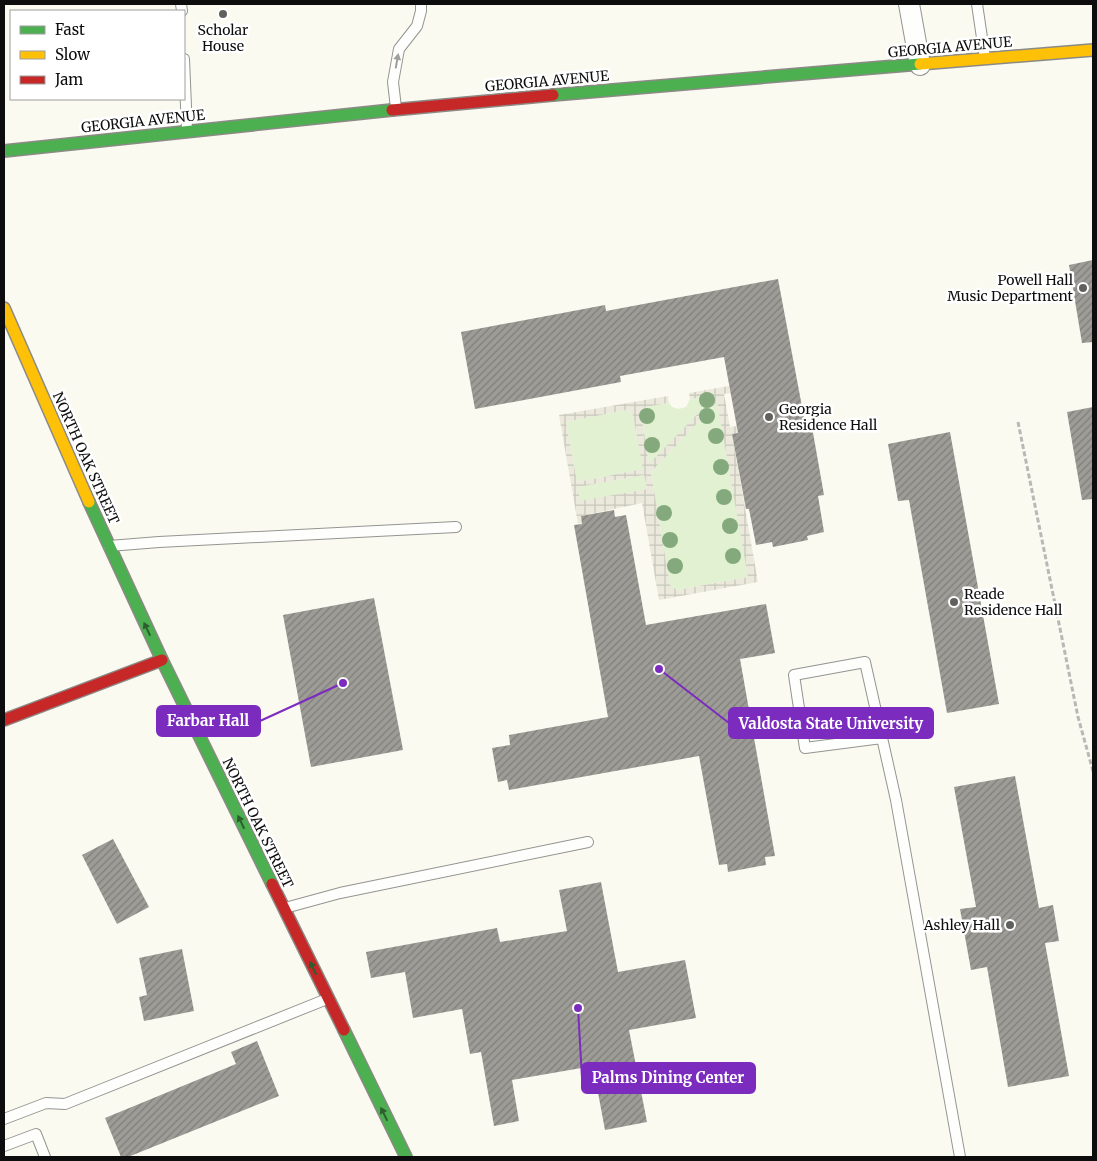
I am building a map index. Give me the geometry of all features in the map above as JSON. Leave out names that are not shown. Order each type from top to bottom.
[{"type":"street","points":[[909,4],[920,65]]},
{"type":"street","name":"GEORGIA AVENUE","points":[[4,151],[396,109],[1093,50]]},
{"type":"street","name":"NORTH OAK STREET","points":[[4,308],[108,546],[406,1157]]},
{"type":"street","points":[[4,720],[162,660]]},
{"type":"lane","points":[[396,109],[393,82],[399,49],[417,26],[421,4]]},
{"type":"lane","points":[[977,4],[985,59]]},
{"type":"lane","points":[[185,83],[187,131]]},
{"type":"lane","points":[[108,546],[456,527]]},
{"type":"lane","points":[[882,738],[805,748],[794,675],[865,662],[896,800],[960,1157]]},
{"type":"lane","points":[[284,908],[340,893],[588,842]]},
{"type":"lane","points":[[4,1119],[46,1104],[64,1104],[328,999]]},
{"type":"lane","points":[[4,1146],[36,1134],[45,1157]]},
{"type":"path","points":[[1018,422],[1078,717],[1093,771]]},
{"type":"green space","points":[[716,396],[649,465],[641,414],[645,407],[669,403],[672,407],[679,409],[686,407],[690,399]]},
{"type":"green space","points":[[717,402],[749,577],[677,590],[670,585],[651,472]]},
{"type":"green space","points":[[627,410],[633,415],[644,469],[577,482],[566,422]]},
{"type":"green space","points":[[644,475],[647,489],[580,502],[577,487]]},
{"type":"shaded area","points":[[729,386],[731,393],[724,394],[730,427],[737,426],[738,433],[732,434],[758,582],[659,600],[642,503],[581,516],[582,523],[578,524],[559,415],[668,396],[669,403],[645,407],[641,414],[649,464],[715,396],[690,399],[689,393]],"holes":[[[717,402],[748,577],[677,590],[670,585],[651,472]],[[627,410],[633,415],[643,469],[577,482],[566,422]],[[644,475],[647,489],[580,501],[578,487]]]},
{"type":"building","points":[[1093,260],[1093,342],[1082,343],[1069,265]]},
{"type":"building","name":"Georgia Residence Hall","points":[[778,279],[806,428],[812,427],[824,495],[818,496],[824,532],[807,536],[808,540],[773,547],[772,542],[756,545],[749,509],[746,509],[732,434],[738,433],[724,357],[620,376],[621,382],[475,409],[461,332],[605,305],[606,311]]},
{"type":"building","points":[[1093,407],[1093,499],[1082,500],[1067,412]]},
{"type":"building","name":"Reade Residence Hall","points":[[950,432],[999,704],[947,713],[909,500],[898,501],[888,444]]},
{"type":"building","points":[[614,510],[615,517],[626,515],[646,625],[766,604],[775,653],[740,659],[775,856],[765,857],[766,865],[728,872],[727,864],[719,865],[699,756],[509,790],[507,780],[498,782],[492,748],[510,745],[509,735],[608,717],[574,525],[582,524],[581,516]]},
{"type":"building","points":[[374,598],[403,750],[311,767],[283,615]]},
{"type":"building","name":"Ashley Hall","points":[[1015,776],[1039,908],[1053,905],[1059,941],[1045,943],[1069,1076],[1008,1087],[987,967],[971,970],[960,909],[976,907],[954,787]]},
{"type":"building","points":[[113,839],[149,907],[117,924],[82,855]]},
{"type":"building","points":[[601,882],[618,972],[685,960],[696,1018],[629,1030],[647,1122],[605,1130],[593,1066],[512,1080],[519,1121],[494,1126],[481,1052],[470,1054],[462,1009],[413,1018],[405,972],[371,978],[366,952],[497,928],[500,942],[567,931],[559,890]]},
{"type":"building","points":[[182,949],[194,1011],[144,1021],[139,997],[147,995],[139,958]]},
{"type":"building","points":[[257,1041],[279,1096],[128,1157],[121,1157],[105,1118],[236,1064],[231,1052]]},
{"type":"traffic: fast","points":[[553,95],[920,64]]},
{"type":"traffic: fast","points":[[4,151],[392,110]]},
{"type":"traffic: fast","points":[[89,502],[162,660],[272,884]]},
{"type":"traffic: fast","points":[[344,1030],[406,1157]]},
{"type":"traffic: slow","points":[[920,64],[1093,50]]},
{"type":"traffic: slow","points":[[4,308],[89,502]]},
{"type":"traffic: jam","points":[[392,110],[553,95]]},
{"type":"traffic: jam","points":[[4,720],[162,660]]},
{"type":"traffic: jam","points":[[272,884],[344,1030]]},
{"type":"place","name":"Scholar House","points":[[223,14]]},
{"type":"place","name":"Powell Hall Music Department","points":[[1083,288]]},
{"type":"place","name":"Georgia Residence Hall","points":[[769,417]]},
{"type":"place","name":"Reade Residence Hall","points":[[954,602]]},
{"type":"place","name":"Valdosta State University","points":[[659,669]]},
{"type":"place","name":"Farbar Hall","points":[[343,683]]},
{"type":"place","name":"Ashley Hall","points":[[1010,925]]},
{"type":"place","name":"Palms Dining Center","points":[[578,1008]]}]
